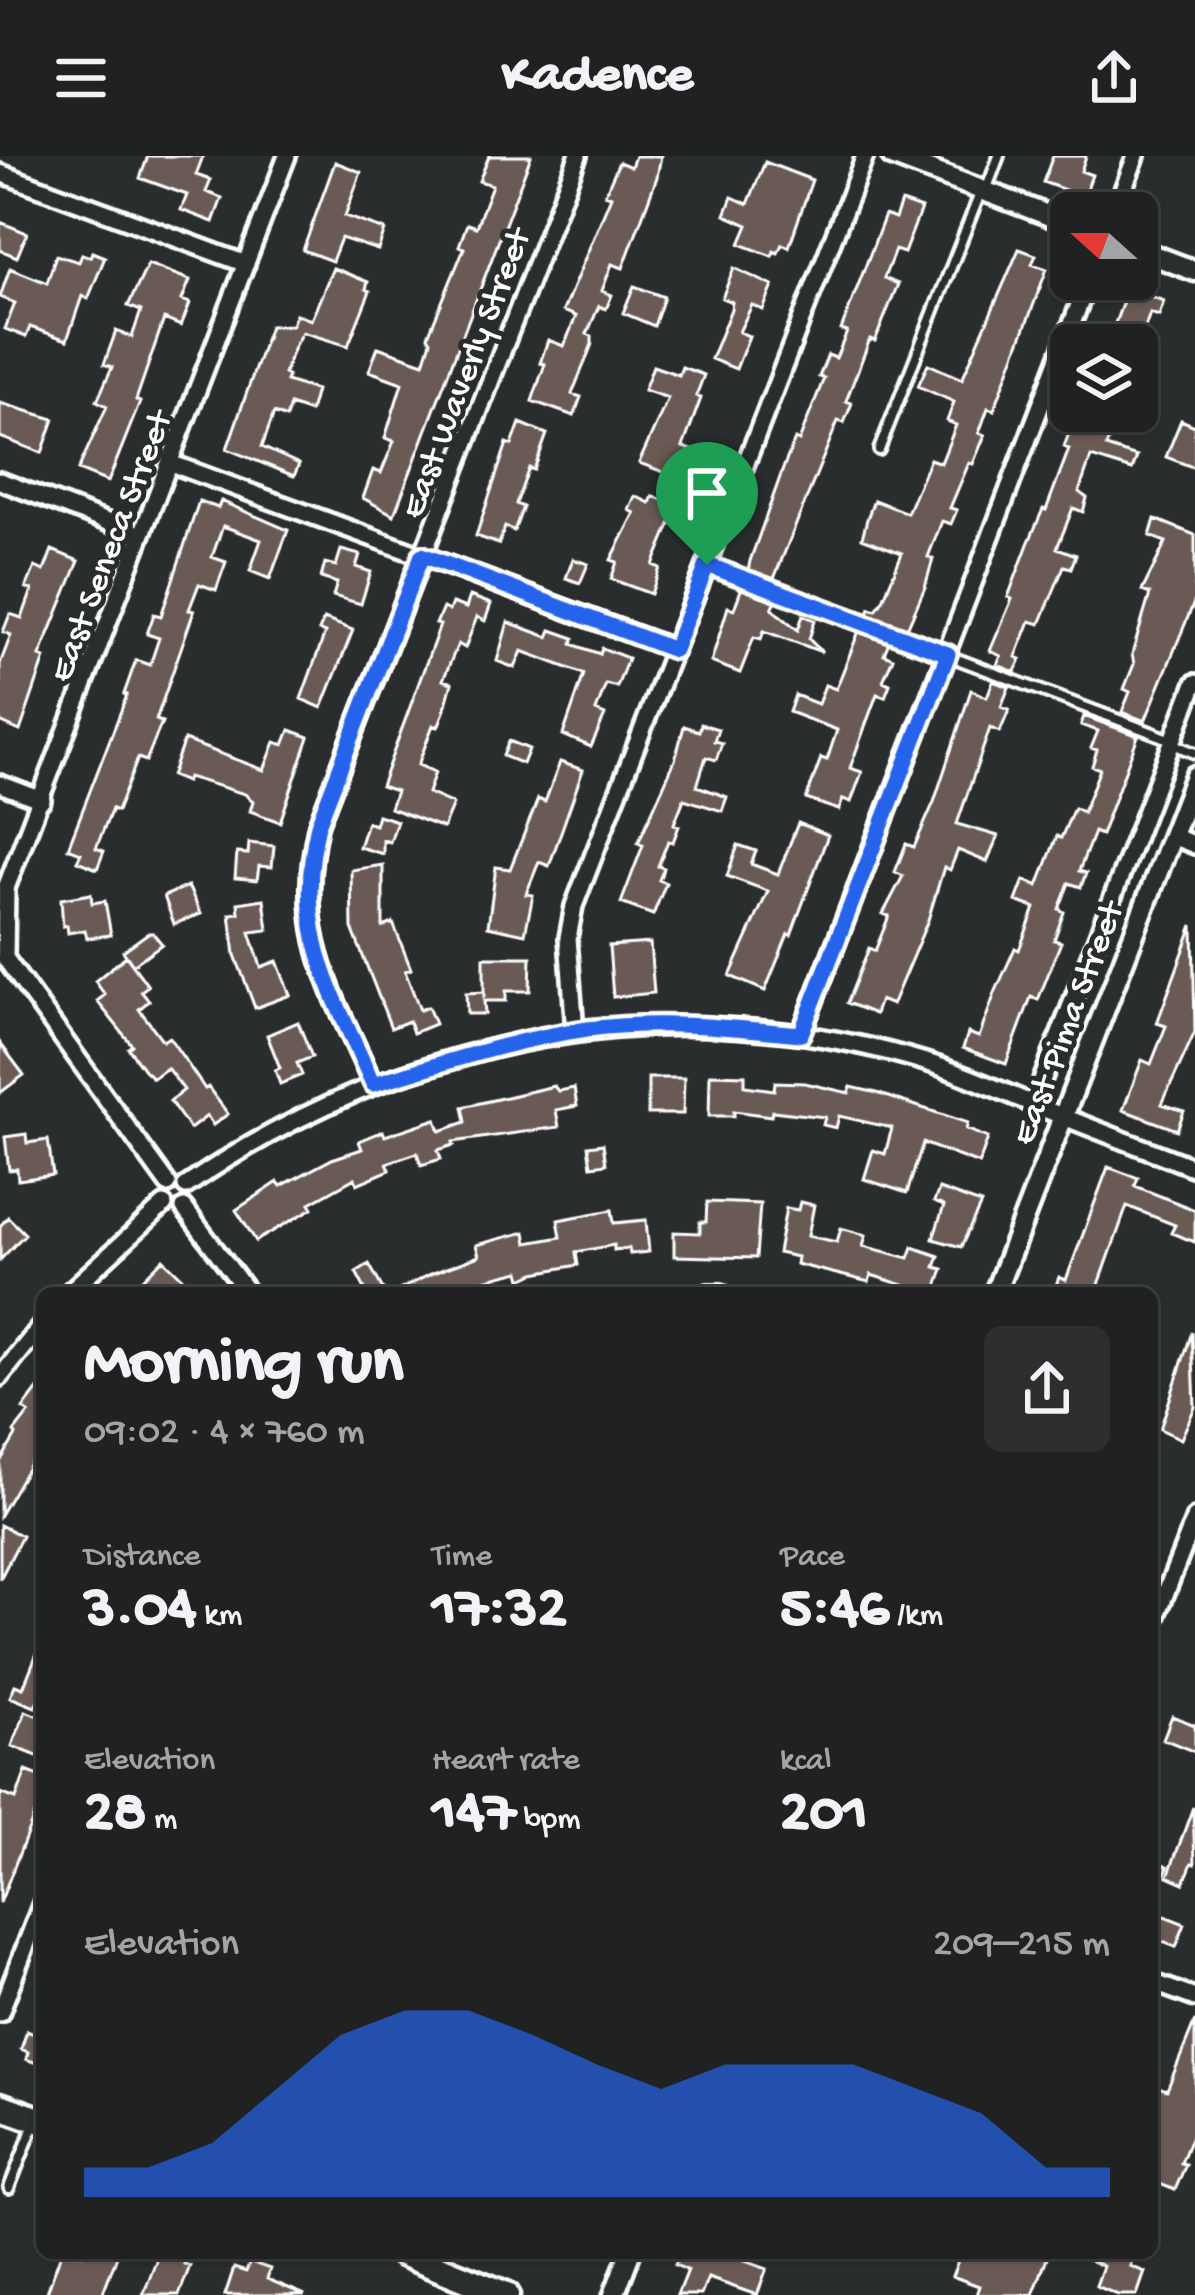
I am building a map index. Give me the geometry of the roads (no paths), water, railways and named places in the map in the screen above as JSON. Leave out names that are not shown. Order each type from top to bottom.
[{"type":"main road","points":[[0,2106],[36,2119]]},
{"type":"main road","points":[[417,2259],[506,2295]]},
{"type":"street","name":"East Seneca Street","points":[[2,958],[6,888],[287,156]]},
{"type":"street","name":"East Waverly Street","points":[[373,1084],[314,944],[308,914],[310,860],[318,825],[578,156]]},
{"type":"street","points":[[575,1032],[568,938],[574,906],[865,156]]},
{"type":"street","points":[[892,156],[1050,216]]},
{"type":"street","points":[[1122,192],[1136,156]]},
{"type":"street","points":[[0,173],[246,264]]},
{"type":"street","points":[[1158,257],[1195,271]]},
{"type":"street","points":[[801,1034],[1081,300]]},
{"type":"street","points":[[170,463],[674,650]]},
{"type":"street","points":[[0,481],[141,535]]},
{"type":"street","name":"East Pima Street","points":[[1034,1104],[1195,683]]},
{"type":"street","name":"East Pima Street","points":[[996,1287],[1195,776]]},
{"type":"street","points":[[0,784],[42,800]]},
{"type":"street","points":[[1172,836],[1195,845]]},
{"type":"street","points":[[2,958],[190,1199],[184,1208],[172,1210],[164,1205]]},
{"type":"street","points":[[164,1205],[163,1191],[373,1084],[484,1051],[575,1032],[699,1024],[801,1034],[932,1064],[1195,1168]]},
{"type":"street","points":[[75,1287],[164,1205]]},
{"type":"street","points":[[184,1208],[243,1287]]},
{"type":"street","points":[[0,1377],[36,1332]]},
{"type":"street","points":[[1158,1613],[1195,1518]]},
{"type":"street","points":[[0,2013],[36,1920]]},
{"type":"street","points":[[1158,1984],[1195,1998]]},
{"type":"street","points":[[614,2295],[628,2259]]},
{"type":"lane","points":[[879,450],[999,156]]},
{"type":"lane","points":[[707,565],[1195,752]]},
{"type":"lane","points":[[9,2188],[36,2127]]}]
